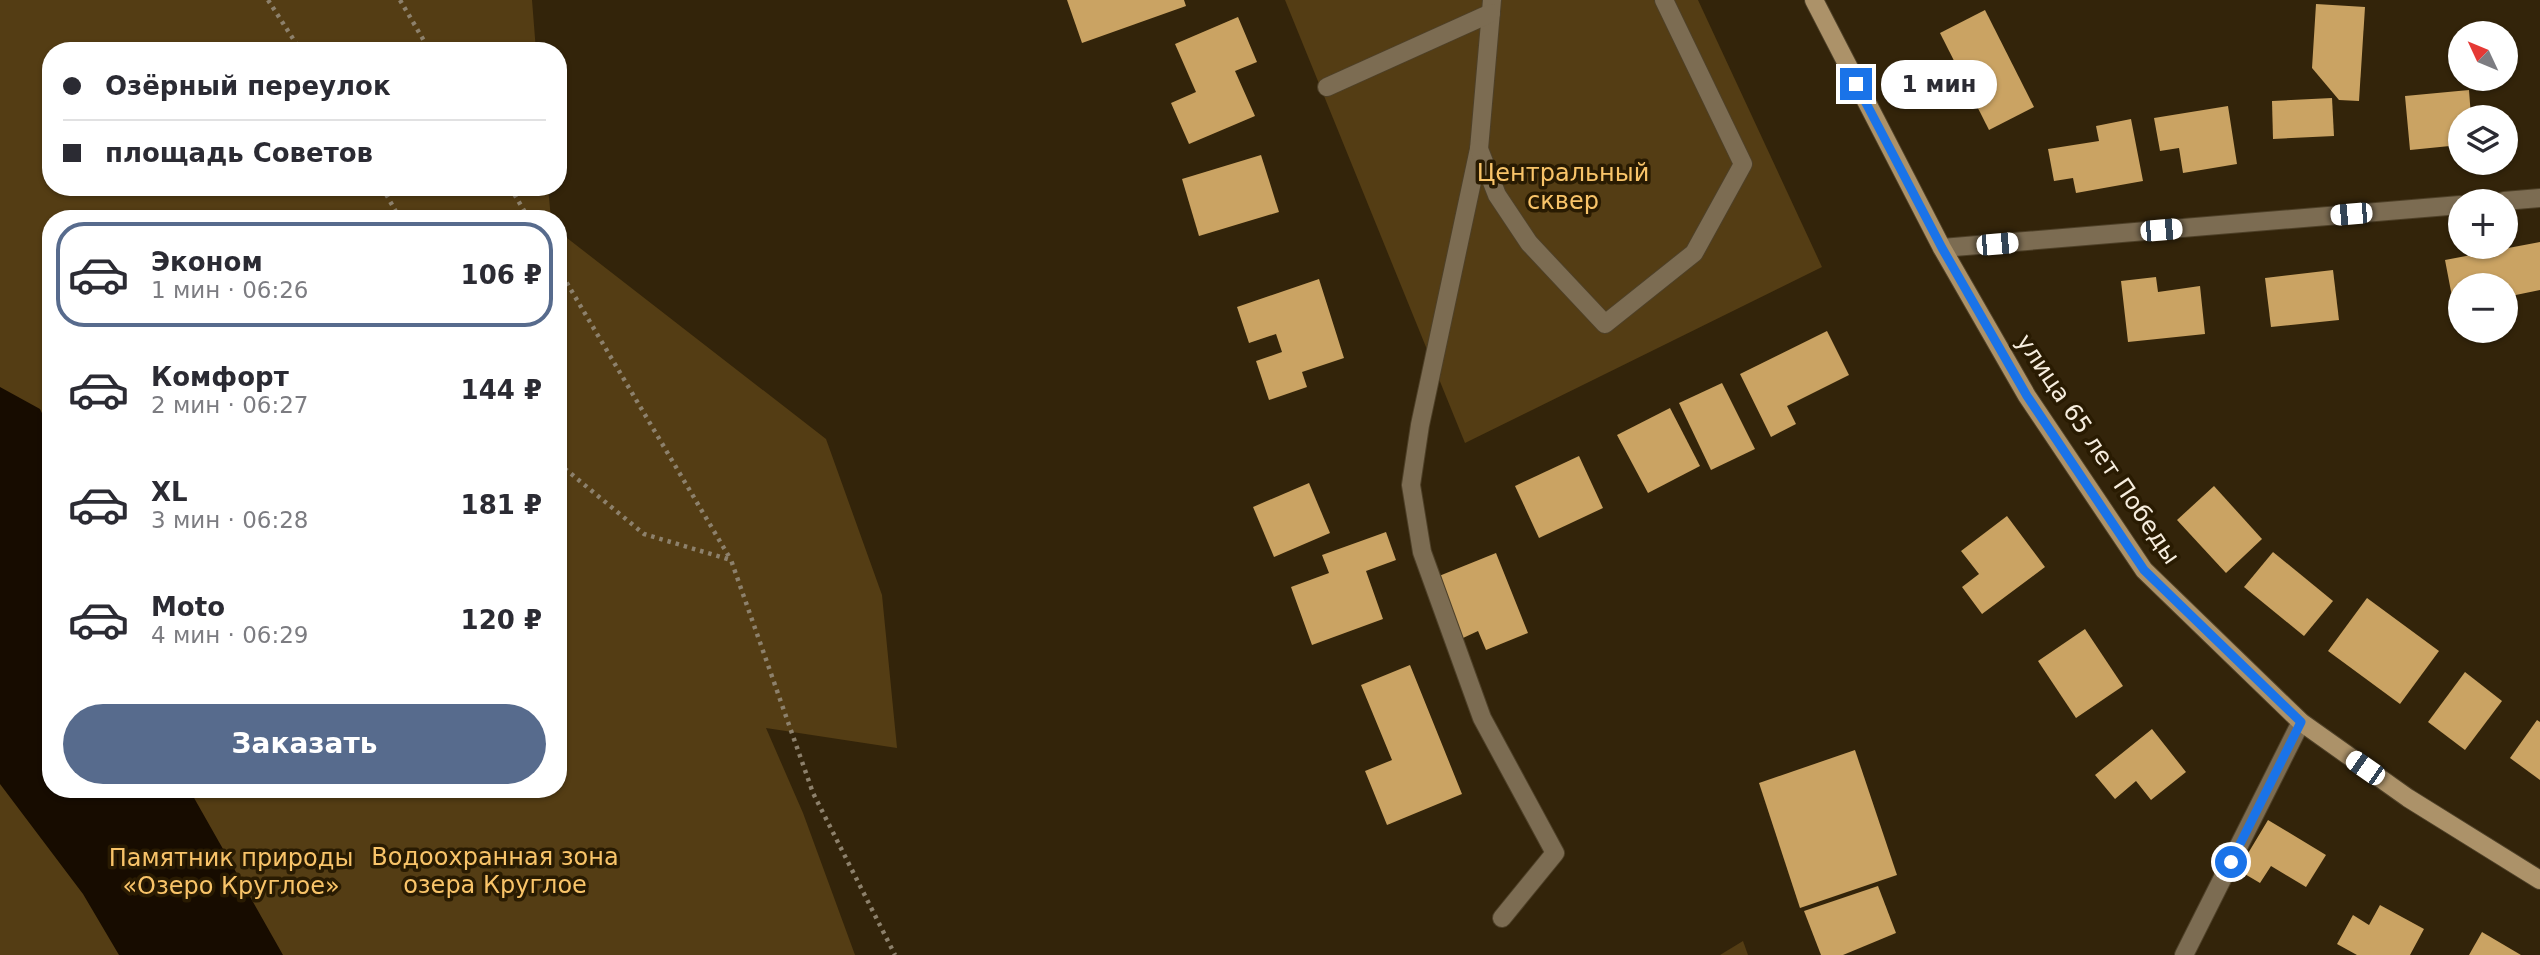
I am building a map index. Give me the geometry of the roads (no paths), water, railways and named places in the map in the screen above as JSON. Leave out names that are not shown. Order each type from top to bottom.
[{"type":"street","points":[[1479,149],[1497,195],[1529,243],[1605,324],[1694,253],[1743,164],[1664,0]]},
{"type":"street","name":"улица 65 лет Победы","points":[[1814,0],[1942,248],[2027,396],[2144,570],[2301,722],[2408,798],[2540,880]]},
{"type":"street","points":[[1492,6],[1479,149],[1420,425],[1411,485],[1422,552],[1482,718],[1555,853],[1502,918]]},
{"type":"street","points":[[1327,87],[1492,6]]},
{"type":"street","points":[[2518,200],[2540,198]]},
{"type":"street","points":[[1942,248],[2448,206]]},
{"type":"street","points":[[2184,955],[2301,722]]},
{"type":"park label","name":"Центральный сквер","points":[[1563,187]]},
{"type":"park label","name":"Водоохранная зона озера Круглое","points":[[495,871]]},
{"type":"park label","name":"Памятник природы «Озеро Круглое»","points":[[231,872]]}]
